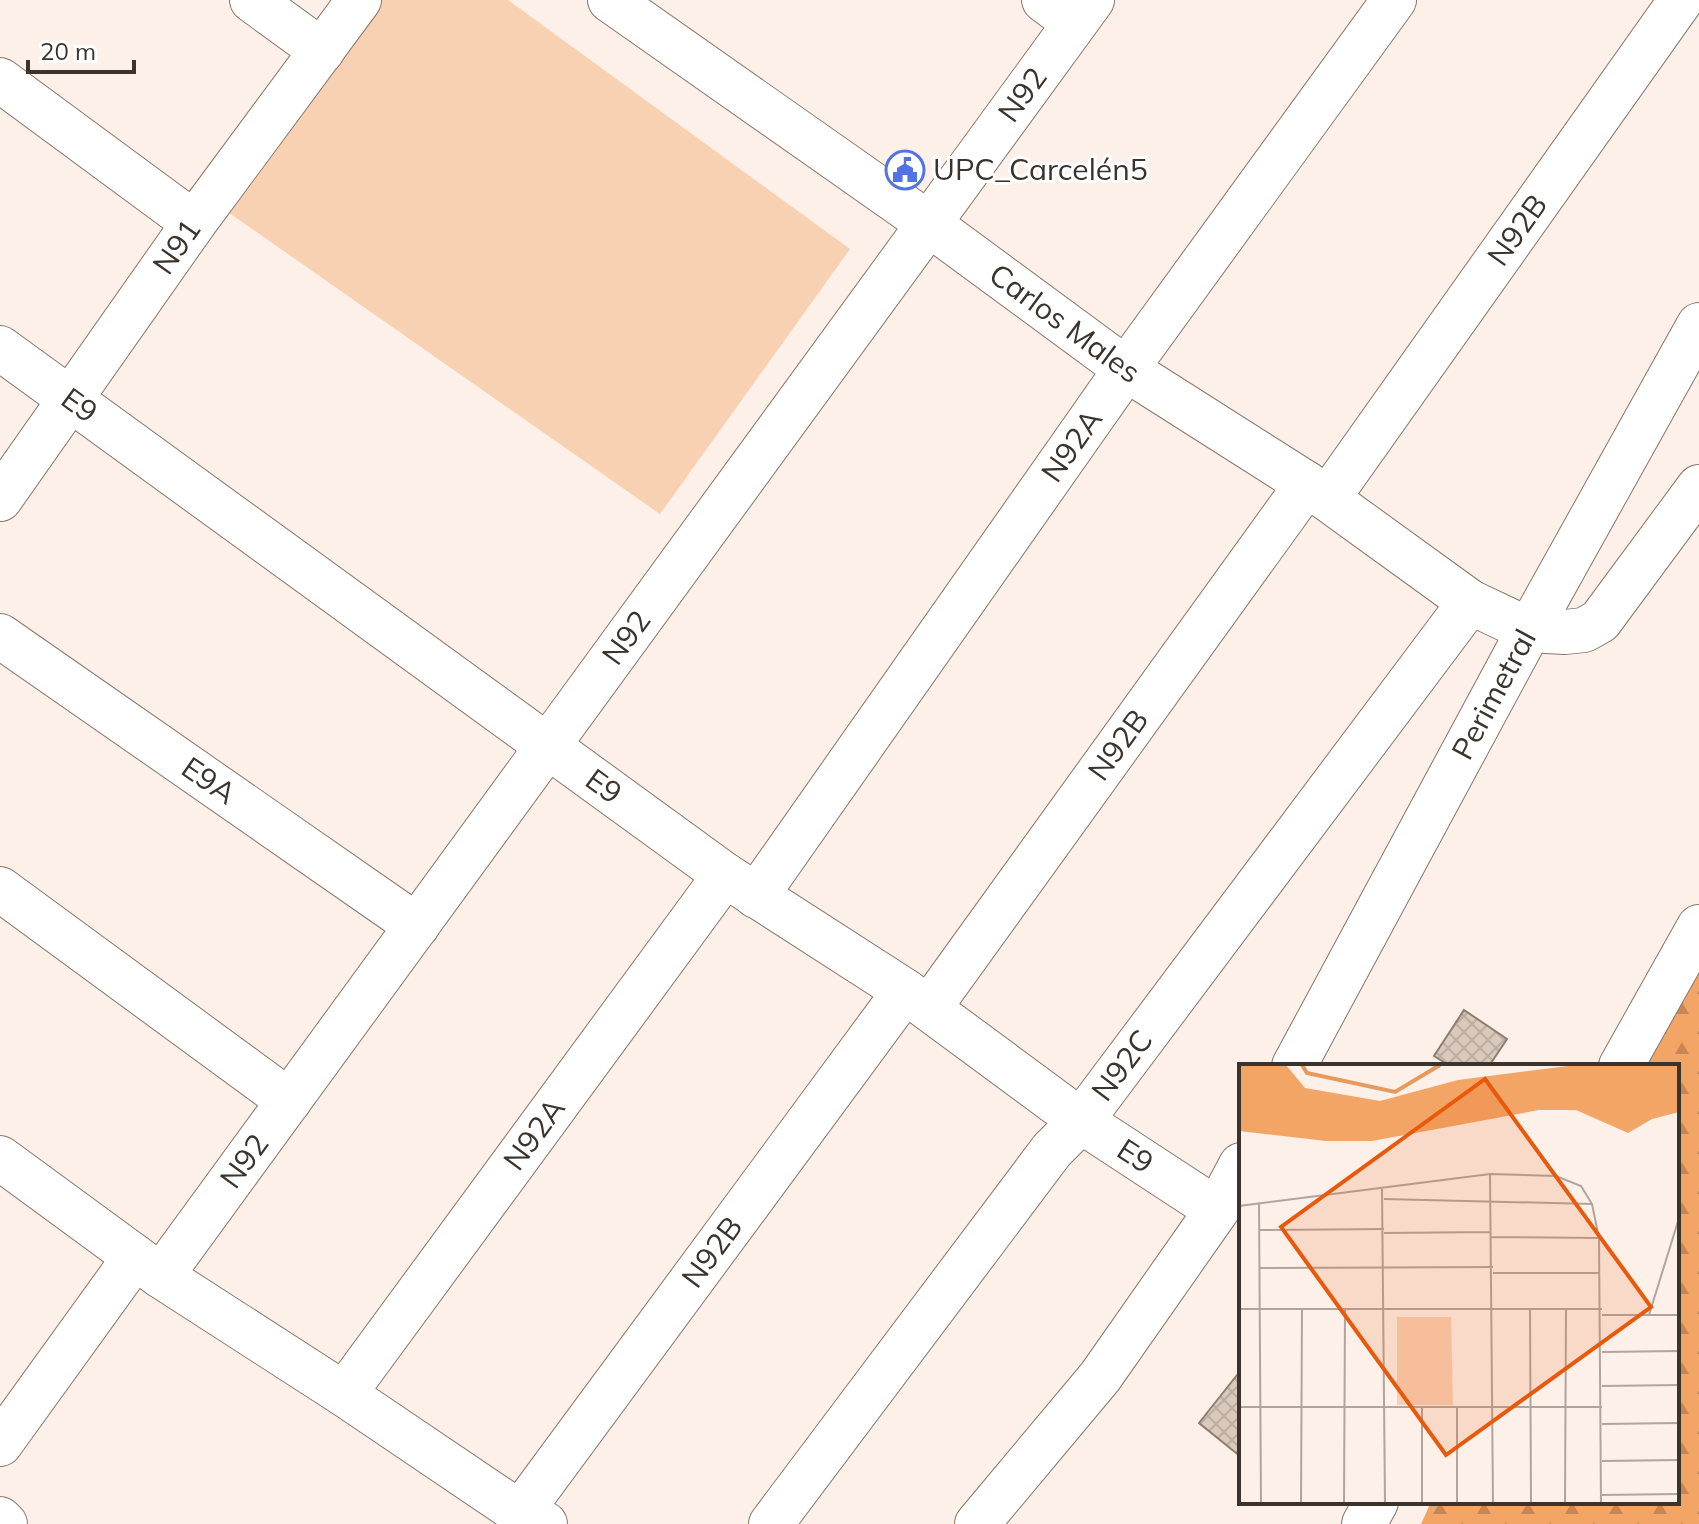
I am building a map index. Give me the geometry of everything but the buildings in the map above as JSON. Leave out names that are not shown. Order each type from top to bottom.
[{"type":"street","points":[[252,0],[322,51]]},
{"type":"street","name":"N91","points":[[0,499],[194,223],[359,0]]},
{"type":"street","name":"Carlos Males","points":[[610,0],[929,224],[1126,369],[1318,491],[1470,602],[1529,630]]},
{"type":"street","name":"N92A","points":[[344,1394],[740,886],[1126,369],[1394,0]]},
{"type":"street","name":"N92B","points":[[532,1518],[917,1000],[1318,491],[1681,0]]},
{"type":"street","name":"N92","points":[[0,1444],[289,1101],[929,224],[1070,8]]},
{"type":"street","points":[[0,80],[194,223]]},
{"type":"street","name":"Perimetral","points":[[1295,1064],[1529,630],[1699,325]]},
{"type":"street","name":"E9","points":[[0,348],[740,886],[917,1000],[1081,1121],[1217,1210]]},
{"type":"street","points":[[1529,630],[1584,630],[1600,621],[1699,487]]},
{"type":"street","name":"N92C","points":[[771,1524],[1052,1150],[1081,1121],[1470,602]]},
{"type":"street","name":"E9A","points":[[0,636],[417,926]]},
{"type":"street","points":[[0,889],[289,1101]]},
{"type":"street","points":[[1622,1064],[1699,927]]},
{"type":"street","points":[[0,1158],[148,1266],[532,1518]]},
{"type":"street","points":[[977,1524],[1100,1377],[1217,1210],[1239,1169]]},
{"type":"street","points":[[1364,1524],[1375,1504]]},
{"type":"street","points":[[0,1519],[5,1524]]},
{"type":"green space","points":[[1699,940],[1699,1524],[1421,1524],[1430,1504],[1679,1504],[1679,1064],[1636,1064]]},
{"type":"shaded area","points":[[378,0],[508,0],[850,249],[660,514],[225,210]]},
{"type":"place","name":"UPC_Carcelén5","points":[[905,170]]}]
